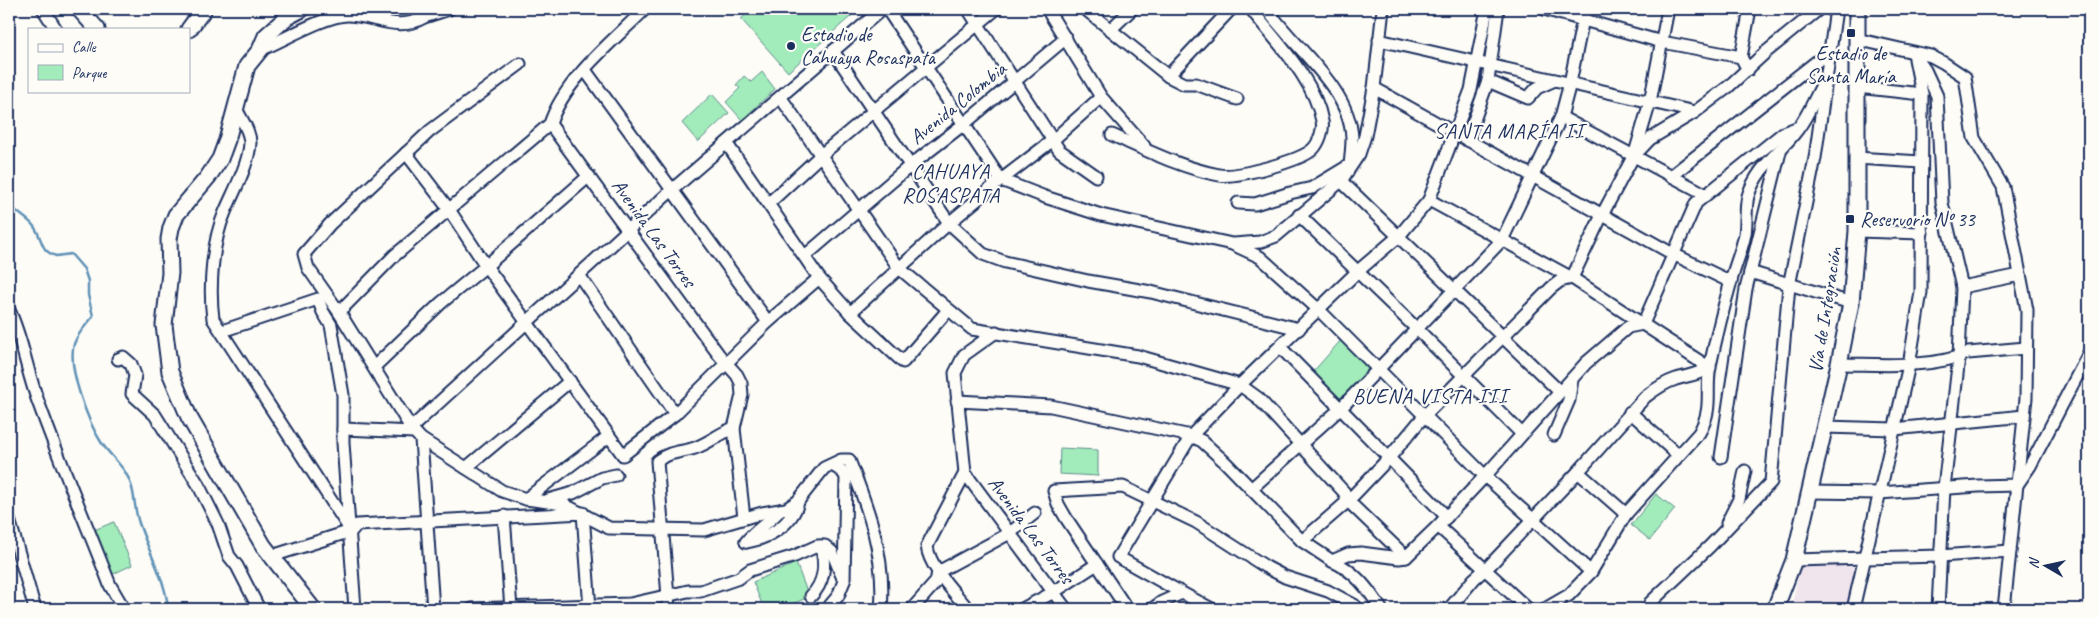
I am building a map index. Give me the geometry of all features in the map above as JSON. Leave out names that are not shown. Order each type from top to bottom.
[{"type":"street","points":[[43,9],[55,28]]},
{"type":"street","points":[[79,9],[96,28]]},
{"type":"street","points":[[190,28],[204,9]]},
{"type":"street","points":[[302,9],[287,17],[266,36],[260,50],[248,66],[220,159],[208,177],[176,215],[171,228],[170,272],[164,325],[173,383],[189,417],[263,545],[313,609]]},
{"type":"street","points":[[260,50],[330,19],[348,15],[369,18],[387,24],[404,25],[423,13],[448,9]]},
{"type":"street","points":[[339,312],[394,256],[448,208],[550,124],[554,110],[585,70],[645,9]]},
{"type":"street","points":[[343,429],[415,433],[578,275],[673,189],[781,98],[882,9]]},
{"type":"street","points":[[887,9],[1001,180],[1045,197],[1101,215],[1232,244],[1260,257],[1319,310],[1380,369],[1424,416],[1485,476],[1591,572]]},
{"type":"street","points":[[968,9],[1016,80],[1059,150],[1096,176]]},
{"type":"street","points":[[769,203],[873,110],[979,25],[996,9]]},
{"type":"street","points":[[1047,9],[1101,97],[1147,150]]},
{"type":"street","points":[[1085,9],[1168,76],[1184,84],[1196,84],[1237,99]]},
{"type":"street","points":[[1112,29],[1132,9]]},
{"type":"street","points":[[1168,76],[1231,9]]},
{"type":"street","points":[[1112,135],[1182,164],[1220,175],[1230,175],[1281,164],[1302,156],[1313,149],[1319,140],[1323,123],[1314,98],[1304,78],[1251,9]]},
{"type":"street","points":[[1267,9],[1281,29],[1328,80],[1340,97],[1352,138],[1350,165]]},
{"type":"street","points":[[1232,244],[1260,242],[1276,236],[1340,180],[1359,154],[1365,136],[1374,88],[1383,9]]},
{"type":"street","points":[[1212,609],[1118,557],[1153,502],[1191,436],[1240,385],[1358,272],[1400,236],[1428,200],[1471,90],[1488,9]]},
{"type":"street","points":[[1466,140],[1488,81],[1498,9]]},
{"type":"street","points":[[1544,9],[1583,14],[1662,42],[1741,57]]},
{"type":"street","points":[[1572,278],[1602,215],[1634,157],[1650,102],[1668,9]]},
{"type":"street","points":[[1748,70],[1741,57],[1750,9]]},
{"type":"street","points":[[1634,157],[1650,139],[1695,112],[1748,70],[1766,52],[1819,9]]},
{"type":"street","points":[[1647,609],[1656,597],[1724,532],[1771,482],[1790,286],[1814,158],[1836,9]]},
{"type":"street","name":"Vía de Integración","points":[[1775,609],[1794,560],[1851,303],[1857,230],[1857,9]]},
{"type":"street","points":[[1251,489],[1341,408],[1456,291],[1502,240],[1561,117],[1570,83],[1583,14]]},
{"type":"street","name":"Avenida Colombia","points":[[805,256],[1066,38]]},
{"type":"street","points":[[1856,39],[1931,56],[1944,62],[1965,77],[1974,138],[2003,187],[2027,310],[2024,416],[2004,609]]},
{"type":"street","points":[[1379,40],[1695,112]]},
{"type":"street","points":[[833,51],[949,224],[983,254],[1005,262],[1088,281],[1151,292],[1299,329]]},
{"type":"street","points":[[1671,176],[1830,51]]},
{"type":"street","points":[[1853,609],[1909,365],[1922,292],[1922,94],[1913,53]]},
{"type":"street","points":[[1913,53],[1925,70],[1937,96],[1942,203],[1962,287],[1959,357],[1950,422],[1944,488],[1938,609]]},
{"type":"street","points":[[520,64],[450,114],[330,224],[304,254],[308,268],[339,312],[415,433],[502,491],[526,498],[563,504],[609,528],[704,530],[744,518],[786,509],[798,501],[824,468],[841,460],[849,460],[874,526],[882,571],[881,609]]},
{"type":"street","points":[[585,70],[768,322]]},
{"type":"street","points":[[1545,609],[1569,596],[1591,572],[1626,514],[1699,433],[1704,424],[1708,412],[1710,368],[1730,282],[1745,233],[1747,199],[1752,184],[1770,158],[1780,152],[1799,127],[1826,75]]},
{"type":"street","points":[[1488,81],[1528,98],[1537,88],[1555,80]]},
{"type":"street","points":[[1857,87],[1922,94]]},
{"type":"street","points":[[1374,88],[1673,254],[1730,282]]},
{"type":"street","points":[[850,313],[949,224],[1001,180],[1053,140],[1101,97]]},
{"type":"street","points":[[781,98],[899,268],[972,329],[1138,356],[1240,385],[1258,398],[1344,492],[1348,501],[1406,557]]},
{"type":"street","points":[[236,108],[248,131],[250,144],[239,180],[224,214],[215,246],[213,319],[351,530]]},
{"type":"street","points":[[1561,117],[1705,194]]},
{"type":"street","name":"Avenida Las Torres","points":[[550,124],[726,365],[736,375],[740,383],[742,394],[734,428],[744,518]]},
{"type":"street","points":[[1643,324],[1696,203],[1783,133],[1799,127]]},
{"type":"street","points":[[727,144],[819,278],[850,313],[903,362],[948,310]]},
{"type":"street","points":[[1721,457],[1746,290],[1780,152]]},
{"type":"street","points":[[406,153],[448,208],[486,266],[623,455],[676,414],[768,322],[819,278]]},
{"type":"street","points":[[1856,158],[1921,162]]},
{"type":"street","points":[[1238,203],[1255,204],[1312,188],[1350,165]]},
{"type":"street","points":[[374,367],[441,303],[589,176]]},
{"type":"street","points":[[1340,180],[1560,392]]},
{"type":"street","points":[[1428,200],[1572,278],[1710,368]]},
{"type":"street","points":[[1299,215],[1522,434]]},
{"type":"street","points":[[1857,230],[1922,233]]},
{"type":"street","points":[[1750,272],[1790,286],[1851,303]]},
{"type":"street","points":[[578,275],[676,414]]},
{"type":"street","points":[[1962,287],[2020,275]]},
{"type":"street","points":[[1302,541],[1348,501],[1463,375],[1551,288],[1560,281],[1572,278]]},
{"type":"street","points":[[222,331],[318,299],[322,312],[331,325],[343,395],[343,429],[355,609]]},
{"type":"street","points":[[9,310],[21,339],[29,378],[47,428],[110,585],[124,609]]},
{"type":"street","points":[[1332,561],[1348,554],[1362,553],[1399,558],[1406,557],[1447,517],[1572,379],[1628,327],[1643,324]]},
{"type":"street","points":[[968,609],[938,572],[928,553],[927,546],[965,473],[955,373],[964,355],[996,332]]},
{"type":"street","points":[[1280,347],[1447,517]]},
{"type":"street","points":[[1839,364],[1909,365],[1959,357],[1968,353],[2026,348]]},
{"type":"street","points":[[2017,485],[2030,466],[2089,353]]},
{"type":"street","points":[[118,359],[123,357],[131,364],[135,376],[132,394],[155,415],[198,484],[218,524],[226,550],[237,566],[259,609]]},
{"type":"street","points":[[1449,609],[1474,579],[1578,472],[1630,412],[1658,388],[1676,379],[1696,375],[1710,368]]},
{"type":"street","points":[[1554,436],[1569,400],[1572,379]]},
{"type":"street","points":[[466,468],[570,381]]},
{"type":"street","points":[[957,401],[1051,406],[1191,436],[1202,441],[1302,541],[1343,566],[1368,589],[1381,609]]},
{"type":"street","points":[[1630,412],[1678,455]]},
{"type":"street","points":[[1824,427],[1894,429],[2024,416]]},
{"type":"street","points":[[668,609],[657,461],[666,454],[695,448],[721,432],[734,428]]},
{"type":"street","points":[[415,433],[433,609]]},
{"type":"street","points":[[526,498],[609,436]]},
{"type":"street","points":[[827,609],[838,596],[844,581],[846,477],[842,471],[832,465]]},
{"type":"street","points":[[1724,532],[1739,499],[1745,471]]},
{"type":"street","points":[[1578,472],[1626,514]]},
{"type":"street","name":"Avenida Las Torres","points":[[965,473],[1066,609]]},
{"type":"street","points":[[547,500],[572,493],[602,478],[616,475]]},
{"type":"street","points":[[1809,492],[1879,493],[2017,485]]},
{"type":"street","points":[[1128,609],[1066,518],[1058,504],[1054,491],[1123,487],[1196,522],[1266,567],[1285,576],[1328,591],[1358,609]]},
{"type":"street","points":[[780,510],[769,522],[751,535],[746,542],[766,538],[777,530],[796,510],[798,501]]},
{"type":"street","points":[[272,556],[351,530],[357,524],[583,513]]},
{"type":"street","points":[[583,513],[590,607]]},
{"type":"street","points":[[938,572],[1010,533],[1035,513]]},
{"type":"street","points":[[504,516],[511,608]]},
{"type":"street","points":[[9,519],[35,609]]},
{"type":"street","points":[[1438,526],[1528,609]]},
{"type":"street","points":[[472,609],[590,607],[630,604],[688,591],[701,591],[739,578],[750,570],[795,556],[816,546],[825,546],[832,552],[844,581]]},
{"type":"street","points":[[811,596],[820,586],[823,576],[824,557],[821,546]]},
{"type":"street","points":[[1794,560],[1940,556],[2010,551]]},
{"type":"street","points":[[1022,609],[1054,592],[1097,564]]},
{"type":"street","points":[[912,609],[936,582],[938,572]]},
{"type":"street","points":[[1152,609],[1182,593]]},
{"type":"shaded area","points":[[1801,564],[1856,567],[1848,609],[1791,609]]},
{"type":"green space","name":"Estadio de Cahuaya Rosaspata","points":[[752,9],[859,9],[788,72],[741,19]]},
{"type":"green space","points":[[762,72],[775,89],[742,120],[726,102],[740,88],[736,85],[744,76],[751,82]]},
{"type":"green space","points":[[712,94],[729,113],[698,142],[682,123]]},
{"type":"green space","points":[[1341,340],[1369,368],[1340,401],[1312,373]]},
{"type":"green space","points":[[1060,448],[1098,450],[1098,476],[1059,474]]},
{"type":"green space","points":[[1656,494],[1675,509],[1650,540],[1631,525]]},
{"type":"green space","points":[[114,522],[132,565],[113,574],[94,530]]},
{"type":"green space","points":[[796,563],[809,597],[780,609],[764,609],[753,582]]},
{"type":"waterway","points":[[9,202],[15,210],[32,224],[47,251],[56,256],[71,254],[84,269],[88,281],[88,295],[93,316],[80,332],[74,344],[73,366],[76,380],[96,433],[129,478],[139,523],[164,587],[168,609]]},
{"type":"place","name":"Estadio de Santa María","points":[[1851,33]]},
{"type":"place","name":"Estadio de Cahuaya Rosaspata","points":[[791,46]]},
{"type":"place","name":"Reservorio Nº 33","points":[[1850,219]]},
{"type":"district","name":"SANTA MARÍA II","points":[[1509,131]]},
{"type":"district","name":"CAHUAYA ROSASPATA","points":[[951,183]]},
{"type":"district","name":"BUENA VISTA III","points":[[1430,396]]}]
